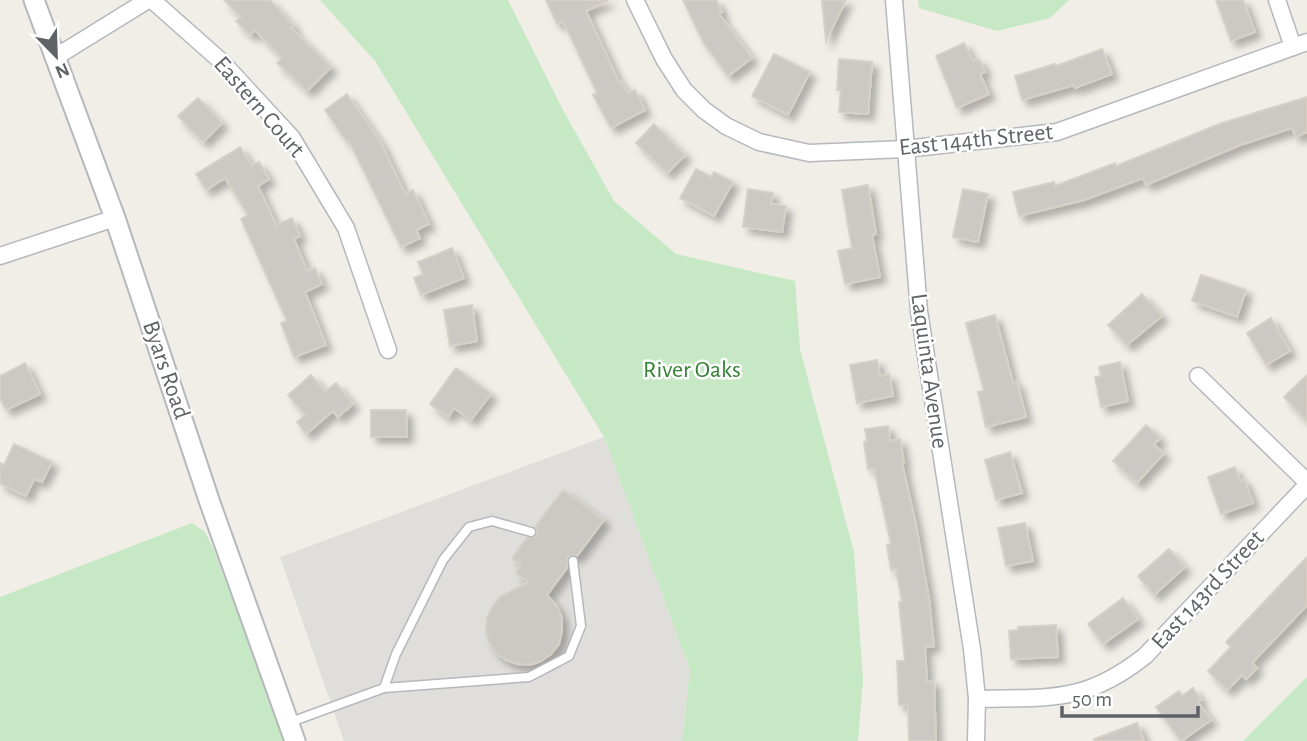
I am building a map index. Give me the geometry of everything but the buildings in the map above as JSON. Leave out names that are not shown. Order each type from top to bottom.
[{"type":"street","name":"Byars Road","points":[[34,0],[115,218],[291,732]]},
{"type":"street","name":"Eastern Court","points":[[54,58],[150,0],[222,62],[292,138],[346,228],[388,349]]},
{"type":"street","name":"East 144th Street","points":[[635,0],[664,59],[684,90],[704,110],[726,126],[759,142],[809,153],[905,149],[1057,132],[1300,45]]},
{"type":"street","name":"Laquinta Avenue","points":[[894,0],[919,311],[972,649],[977,699],[976,741]]},
{"type":"street","points":[[1277,0],[1300,45]]},
{"type":"street","points":[[0,256],[115,218]]},
{"type":"street","points":[[1198,376],[1307,483]]},
{"type":"street","name":"East 143rd Street","points":[[977,699],[1062,697],[1093,690],[1121,676],[1145,656],[1307,483]]},
{"type":"lane","points":[[384,688],[396,654],[443,559],[469,527],[492,521],[531,532]]},
{"type":"lane","points":[[291,732],[384,688],[529,677],[569,656],[581,626],[573,561]]},
{"type":"shaded area","points":[[604,437],[690,670],[682,741],[344,741],[280,557]]},
{"type":"green space","name":"River Oaks","points":[[320,0],[508,0],[564,112],[614,201],[676,254],[795,281],[800,349],[854,552],[863,680],[858,741],[682,741],[690,670],[604,437],[375,61]]},
{"type":"green space","points":[[918,0],[1069,0],[1050,18],[997,31],[919,8]]},
{"type":"green space","points":[[192,523],[205,532],[215,552],[284,741],[0,741],[0,597]]},
{"type":"green space","points":[[1307,677],[1307,741],[1243,741]]}]
